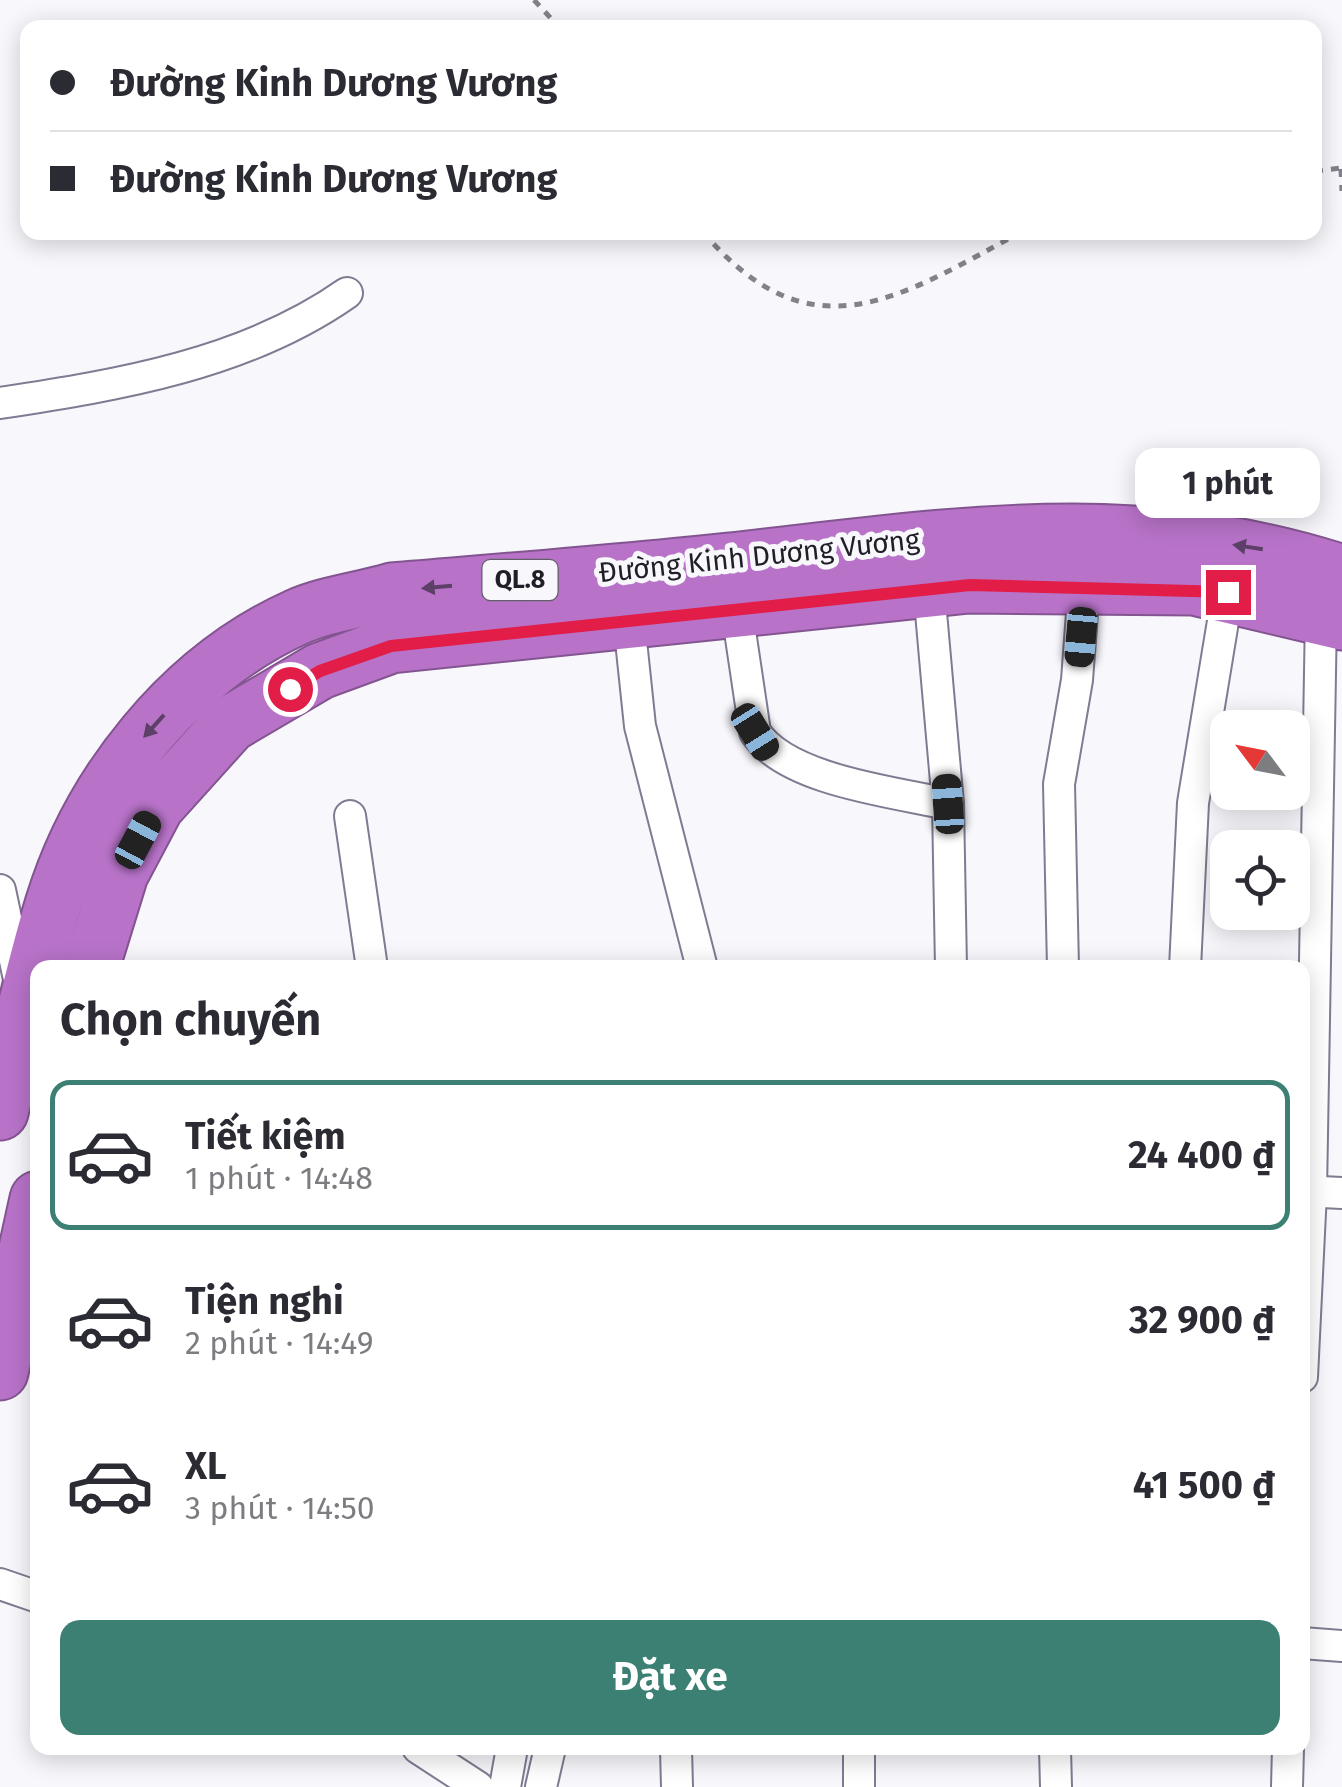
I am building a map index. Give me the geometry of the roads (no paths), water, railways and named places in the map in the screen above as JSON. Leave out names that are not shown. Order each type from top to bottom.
[{"type":"highway","name":"Đường Kinh Dương Vương","points":[[39,960],[54,902],[92,815],[149,728],[219,662],[299,616],[392,592],[1001,532],[1106,530],[1275,551],[1335,603]]},
{"type":"highway","name":"Đường Kinh Dương Vương","points":[[93,960],[120,874],[156,806],[230,724],[320,671],[391,646],[970,585],[1228,592],[1335,603]]},
{"type":"highway","name":"Đường Kinh Dương Vương","points":[[0,1112],[30,995]]},
{"type":"highway","points":[[16,1349],[30,1254]]},
{"type":"street","points":[[0,403],[154,376],[251,342],[322,310],[346,293]]},
{"type":"street","points":[[1062,960],[1059,784],[1077,680],[1084,586]]},
{"type":"street","points":[[929,590],[948,804],[952,960]]},
{"type":"street","points":[[1186,960],[1193,803],[1228,592]]},
{"type":"street","points":[[1310,1129],[1335,603]]},
{"type":"street","points":[[737,611],[755,732],[766,748],[789,763],[821,773],[948,804]]},
{"type":"street","points":[[628,622],[640,726],[700,960]]},
{"type":"street","points":[[350,816],[371,960]]},
{"type":"street","points":[[0,890],[26,1011]]},
{"type":"street","points":[[1310,1192],[1342,1193]]},
{"type":"street","points":[[0,1584],[30,1594]]},
{"type":"street","points":[[1310,1644],[1342,1646]]},
{"type":"street","points":[[429,1755],[478,1787]]},
{"type":"street","points":[[505,1787],[511,1755]]},
{"type":"street","points":[[541,1787],[548,1755]]},
{"type":"street","points":[[676,1755],[677,1787]]},
{"type":"street","points":[[859,1755],[859,1787]]},
{"type":"street","points":[[1056,1755],[1056,1787]]},
{"type":"street","points":[[1286,1787],[1288,1755]]}]
